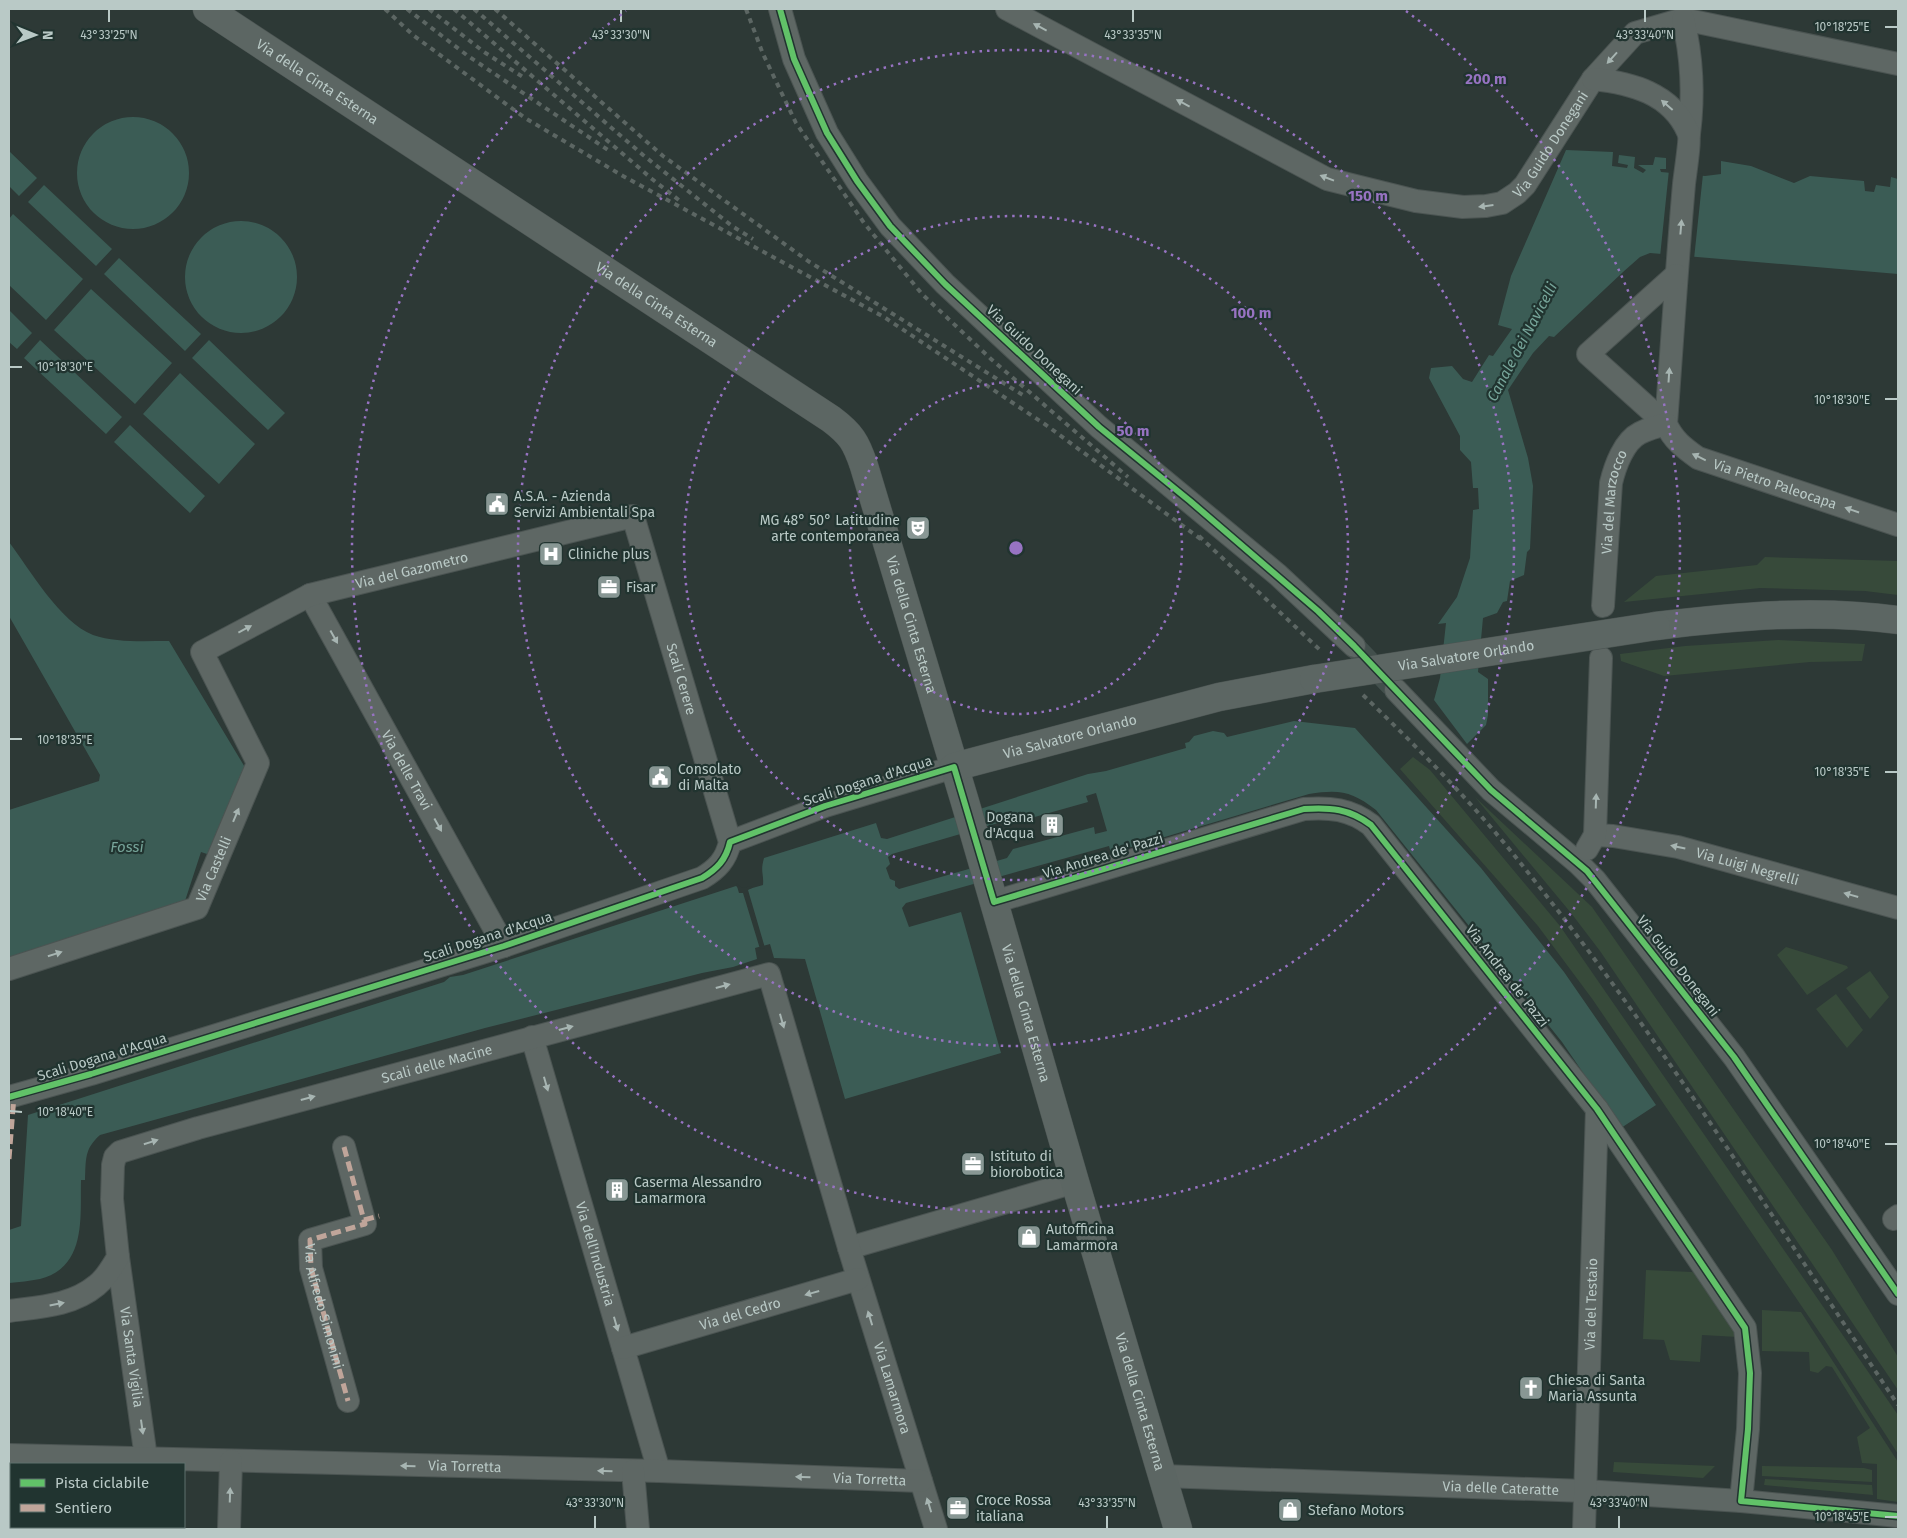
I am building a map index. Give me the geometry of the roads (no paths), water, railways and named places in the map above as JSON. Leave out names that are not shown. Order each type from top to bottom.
[{"type":"main road","name":"Via della Cinta Esterna","points":[[207,9],[845,429],[854,440],[864,466],[965,802],[1178,1529]]},
{"type":"main road","name":"Via Salvatore Orlando","points":[[954,767],[1218,697],[1314,678],[1726,617],[1821,613],[1898,620]]},
{"type":"street","name":"Via Guido Donegani","points":[[780,9],[794,59],[827,133],[857,181],[890,226],[946,284],[1099,427],[1278,575],[1354,646]]},
{"type":"street","name":"Via Guido Donegani","points":[[1007,9],[1327,180],[1416,201],[1453,206],[1476,207],[1493,205],[1502,203],[1517,193],[1525,184],[1593,79]]},
{"type":"street","points":[[1666,424],[1676,275],[1691,116],[1691,71],[1688,41],[1683,19]]},
{"type":"street","points":[[1593,79],[1635,33],[1683,19],[1898,64]]},
{"type":"street","points":[[1593,79],[1631,85],[1656,96],[1673,109],[1689,134]]},
{"type":"street","points":[[1666,424],[1588,354],[1676,275]]},
{"type":"street","name":"Via Pietro Paleocapa","points":[[1666,424],[1673,438],[1698,458],[1898,525]]},
{"type":"street","name":"Via del Marzocco","points":[[1603,606],[1613,474],[1620,458],[1635,436],[1666,424]]},
{"type":"street","name":"Via del Gazometro","points":[[202,652],[310,594],[633,516]]},
{"type":"street","name":"Scali Cerere","points":[[633,516],[730,842]]},
{"type":"street","name":"Via delle Travi","points":[[310,594],[504,946]]},
{"type":"street","name":"Via Castelli","points":[[9,969],[197,908],[258,762],[202,652]]},
{"type":"street","points":[[1578,862],[1595,836],[1601,658]]},
{"type":"street","name":"Via Guido Donegani","points":[[1396,690],[1491,790],[1578,862],[1595,880],[1734,1057],[1898,1294]]},
{"type":"street","name":"Scali Dogana d'Acqua","points":[[9,1097],[128,1063],[504,946],[702,878],[717,868],[722,862],[728,852],[730,842],[825,806],[954,767]]},
{"type":"street","name":"Via Andrea de' Pazzi","points":[[994,902],[1304,809],[1323,807],[1338,809],[1351,813],[1371,825],[1597,1109],[1745,1328],[1750,1373],[1748,1429],[1741,1501]]},
{"type":"street","name":"Via Luigi Negrelli","points":[[1595,836],[1613,836],[1678,847],[1898,908]]},
{"type":"street","name":"Scali delle Macine","points":[[113,1165],[117,1154],[128,1148],[769,974]]},
{"type":"street","name":"Via Lamarmora","points":[[769,974],[858,1279],[936,1529]]},
{"type":"street","name":"Via dell'Industria","points":[[532,1037],[624,1348],[658,1471]]},
{"type":"street","name":"Via del Testaio","points":[[1584,1529],[1597,1109]]},
{"type":"street","name":"Via Alfredo Simonini","points":[[344,1147],[372,1218],[365,1224],[310,1240],[312,1268],[348,1401]]},
{"type":"street","name":"Via Santa Vigilia","points":[[113,1165],[112,1200],[118,1258],[146,1458]]},
{"type":"street","points":[[849,1248],[1075,1182]]},
{"type":"street","points":[[9,1311],[55,1305],[76,1298],[97,1285],[118,1258]]},
{"type":"street","name":"Via del Cedro","points":[[624,1348],[858,1279]]},
{"type":"street","name":"Via Torretta","points":[[9,1455],[658,1471],[921,1481]]},
{"type":"street","points":[[229,1529],[231,1461]]},
{"type":"street","points":[[633,1471],[638,1529]]},
{"type":"street","name":"Via delle Cateratte","points":[[1162,1476],[1585,1491],[1741,1501],[1898,1516]]},
{"type":"water","points":[[133,117],[155,121],[173,133],[185,151],[189,173],[185,195],[173,213],[155,225],[133,229],[111,225],[93,213],[81,195],[77,173],[81,151],[93,133],[111,121]]},
{"type":"water","name":"Canale dei Navicelli","points":[[1566,150],[1613,152],[1612,166],[1627,168],[1628,165],[1618,163],[1619,155],[1635,157],[1634,168],[1643,173],[1646,170],[1638,165],[1653,165],[1655,157],[1666,158],[1666,169],[1660,169],[1661,172],[1705,176],[1721,174],[1721,161],[1751,166],[1794,183],[1810,176],[1864,181],[1865,191],[1874,192],[1876,185],[1890,187],[1891,177],[1898,179],[1898,274],[1650,253],[1640,257],[1554,337],[1549,336],[1533,353],[1508,390],[1528,458],[1533,486],[1530,549],[1527,552],[1524,575],[1510,581],[1507,601],[1503,602],[1497,613],[1483,618],[1478,672],[1488,679],[1488,715],[1486,725],[1467,744],[1434,700],[1440,678],[1446,623],[1438,624],[1457,597],[1470,558],[1473,510],[1479,509],[1478,488],[1473,488],[1471,462],[1460,450],[1460,436],[1429,378],[1431,368],[1452,366],[1463,379],[1472,382],[1489,355],[1493,356],[1512,329],[1498,325],[1511,276]]},
{"type":"water","points":[[9,151],[37,178],[19,196],[9,186]]},
{"type":"water","points":[[44,185],[112,249],[96,266],[28,202]]},
{"type":"water","points":[[13,214],[83,279],[46,320],[9,285],[9,219]]},
{"type":"water","points":[[241,221],[263,225],[281,237],[293,255],[297,277],[293,299],[281,317],[263,329],[241,333],[219,329],[201,317],[189,299],[185,277],[189,255],[201,237],[219,225]]},
{"type":"water","points":[[119,258],[201,334],[185,351],[104,274]]},
{"type":"water","points":[[91,289],[172,363],[135,404],[54,330]]},
{"type":"water","points":[[9,310],[32,333],[17,349],[9,342]]},
{"type":"water","points":[[40,340],[122,417],[106,434],[24,358]]},
{"type":"water","points":[[209,340],[285,413],[268,430],[192,358]]},
{"type":"water","points":[[180,373],[255,444],[219,484],[143,414]]},
{"type":"water","points":[[130,425],[205,496],[190,513],[114,442]]},
{"type":"water","name":"Fossi","points":[[9,542],[46,594],[69,619],[81,628],[102,638],[130,641],[169,641],[246,769],[210,855],[201,852],[184,904],[9,959],[9,810],[99,781],[100,775],[9,616]]},
{"type":"water","points":[[1294,721],[1355,728],[1481,868],[1564,972],[1656,1105],[1621,1128],[1562,1042],[1376,810],[1352,795],[1337,792],[1320,792],[1111,853],[1109,846],[906,903],[902,908],[909,927],[961,912],[1001,1053],[845,1099],[805,959],[774,958],[770,944],[755,948],[757,959],[733,967],[702,973],[485,1028],[100,1135],[88,1150],[85,1180],[81,1180],[78,1239],[66,1264],[55,1273],[40,1279],[9,1283],[9,1230],[21,1226],[28,1115],[736,886],[742,891],[763,885],[762,866],[764,858],[876,823],[881,838],[887,839],[1088,774],[1106,771],[1186,748],[1185,743],[1189,742],[1194,736],[1213,731],[1224,733],[1227,737]],"holes":[[[1096,793],[1107,831],[1095,834],[1094,827],[1013,849],[1007,858],[899,889],[895,886],[895,881],[890,879],[886,868],[890,864],[888,857],[892,854],[998,823],[1006,825],[1088,802],[1086,796]]]},
{"type":"tunnel","points":[[1354,646],[1396,690]]},
{"type":"railway","points":[[385,9],[413,35],[525,118],[623,176],[884,317],[1046,425],[1202,540]]},
{"type":"railway","points":[[407,9],[468,56],[608,150]]},
{"type":"railway","points":[[429,9],[484,52],[526,79]]},
{"type":"railway","points":[[454,9],[680,201]]},
{"type":"railway","points":[[474,9],[643,155],[732,226],[753,239]]},
{"type":"railway","points":[[495,9],[663,156],[808,261],[1026,397]]},
{"type":"railway","points":[[746,9],[763,54],[796,123],[864,223],[922,294],[991,359],[1128,477]]},
{"type":"railway","points":[[1199,536],[1320,650]]},
{"type":"railway","points":[[1363,695],[1422,753],[1478,813],[1566,921],[1664,1056],[1898,1405]]},
{"type":"place","name":"A.S.A. - Azienda Servizi Ambientali Spa","points":[[497,504]]},
{"type":"place","name":"MG 48° 50° Latitudine arte contemporanea","points":[[918,528]]},
{"type":"place","name":"Cliniche plus","points":[[551,554]]},
{"type":"place","name":"Fisar","points":[[609,587]]},
{"type":"place","name":"Consolato di Malta","points":[[660,777]]},
{"type":"place","name":"Dogana d'Acqua","points":[[1052,825]]},
{"type":"place","name":"Istituto di biorobotica","points":[[973,1164]]},
{"type":"place","name":"Caserma Alessandro Lamarmora","points":[[617,1190]]},
{"type":"place","name":"Autofficina Lamarmora","points":[[1029,1237]]},
{"type":"place","name":"Chiesa di Santa Maria Assunta","points":[[1531,1388]]},
{"type":"place","name":"Croce Rossa italiana","points":[[958,1508]]},
{"type":"place","name":"Stefano Motors","points":[[1290,1510]]}]
